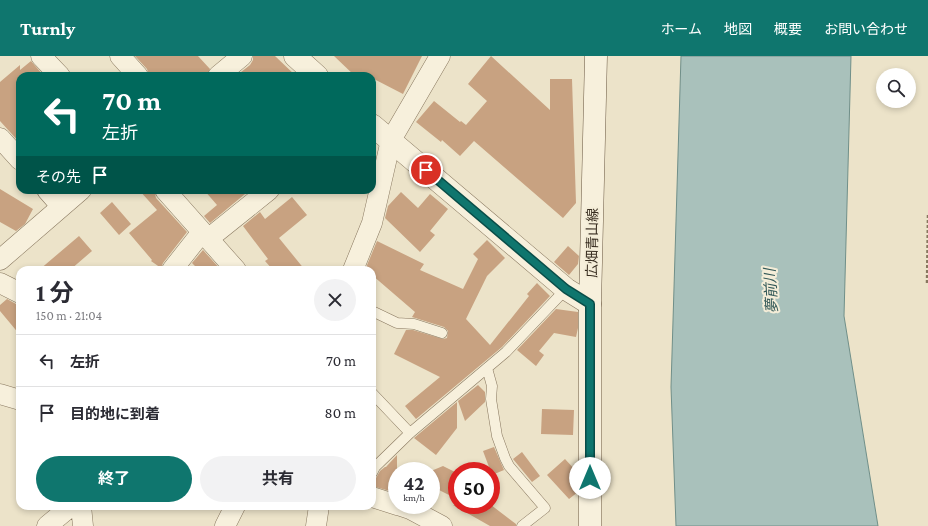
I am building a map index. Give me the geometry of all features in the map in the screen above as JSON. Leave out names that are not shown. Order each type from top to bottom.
[{"type":"main road","points":[[295,56],[313,72]]},
{"type":"main road","name":"広畑青山線","points":[[590,526],[590,304],[596,56]]},
{"type":"main road","points":[[376,128],[566,289],[590,304]]},
{"type":"street","points":[[41,56],[56,72]]},
{"type":"street","points":[[120,56],[134,72]]},
{"type":"street","points":[[223,72],[242,56]]},
{"type":"street","points":[[355,266],[372,223],[391,140],[440,56]]},
{"type":"street","points":[[2,145],[16,157]]},
{"type":"street","points":[[50,194],[61,206]]},
{"type":"street","points":[[0,260],[76,194]]},
{"type":"street","points":[[169,194],[232,266]]},
{"type":"street","points":[[176,266],[205,235],[263,194]]},
{"type":"street","points":[[0,283],[16,291]]},
{"type":"street","points":[[0,394],[16,399]]},
{"type":"street","points":[[376,498],[388,502]]},
{"type":"street","points":[[47,526],[66,510]]},
{"type":"street","points":[[81,510],[83,526]]},
{"type":"street","points":[[225,526],[233,510]]},
{"type":"street","points":[[316,526],[318,510]]},
{"type":"street","points":[[419,514],[442,526]]},
{"type":"lane","points":[[376,466],[410,433],[506,352],[566,289]]},
{"type":"lane","points":[[376,313],[397,323],[414,324],[442,333]]},
{"type":"lane","points":[[487,368],[492,386],[491,399],[497,436],[505,458],[509,466],[545,508],[522,526]]},
{"type":"lane","points":[[376,397],[410,433]]},
{"type":"path","points":[[928,214],[928,283]]},
{"type":"water","name":"夢前川","points":[[681,56],[851,56],[844,316],[878,526],[676,526],[671,387]]},
{"type":"building","points":[[135,56],[198,56],[210,69],[209,72],[148,72],[147,69]]},
{"type":"building","points":[[253,56],[275,56],[292,72],[241,72],[250,65],[253,60]]},
{"type":"building","points":[[334,56],[422,56],[403,94],[376,80],[376,72],[351,72]]},
{"type":"building","points":[[491,56],[550,110],[550,79],[572,79],[576,203],[563,218],[474,141],[460,156],[442,140],[441,142],[416,122],[434,101],[466,125],[487,101],[468,84]]},
{"type":"building","points":[[31,61],[41,72],[16,72],[16,139],[0,121],[0,82],[20,65],[20,70]]},
{"type":"building","points":[[0,189],[33,209],[25,224],[16,231],[0,222]]},
{"type":"building","points":[[401,192],[418,208],[430,194],[448,209],[430,231],[435,235],[420,252],[385,218],[388,206]]},
{"type":"building","points":[[143,194],[155,194],[156,198],[187,232],[162,266],[158,266],[151,261],[152,260],[129,233],[157,210]]},
{"type":"building","points":[[207,194],[245,194],[210,223],[204,216],[217,205]]},
{"type":"building","points":[[292,197],[307,215],[279,238],[302,266],[269,266],[265,261],[268,259],[243,226],[260,212],[265,219]]},
{"type":"building","points":[[112,202],[131,224],[119,235],[100,213]]},
{"type":"building","points":[[79,236],[92,251],[75,266],[44,266]]},
{"type":"building","points":[[487,240],[505,258],[487,276],[466,319],[490,345],[529,296],[527,294],[537,283],[550,296],[502,347],[416,419],[405,406],[440,377],[394,354],[406,330],[413,330],[443,339],[447,338],[448,331],[444,327],[412,317],[415,312],[376,278],[376,266],[367,266],[377,241],[424,264],[420,270],[463,289],[478,259],[473,254]]},
{"type":"building","points":[[568,246],[579,256],[578,264],[569,275],[554,262]]},
{"type":"building","points":[[203,250],[217,266],[195,266],[192,263]]},
{"type":"building","points":[[7,299],[16,304],[16,330],[0,311],[0,305]]},
{"type":"building","points":[[556,309],[578,312],[578,328],[576,337],[554,333],[539,351],[544,355],[536,366],[517,350]]},
{"type":"building","points":[[478,385],[485,392],[485,402],[465,421],[458,401]]},
{"type":"building","points":[[457,402],[457,428],[436,455],[414,438]]},
{"type":"building","points":[[542,409],[574,410],[573,435],[541,434]]},
{"type":"building","points":[[494,447],[504,470],[500,472],[500,462],[487,462],[483,451]]},
{"type":"building","points":[[522,452],[540,476],[532,482],[513,459]]},
{"type":"building","points":[[397,455],[397,462],[391,462]]},
{"type":"building","points":[[565,459],[577,472],[571,477],[578,485],[578,492],[569,499],[547,475]]},
{"type":"building","points":[[388,465],[388,490],[376,487],[376,478],[380,471]]},
{"type":"building","points":[[443,466],[448,468],[448,494],[440,490],[440,467]]},
{"type":"building","points":[[500,512],[516,524],[516,526],[490,526],[469,514],[500,514]]},
{"type":"route","points":[[426,170],[566,289],[590,304],[590,478]]}]
